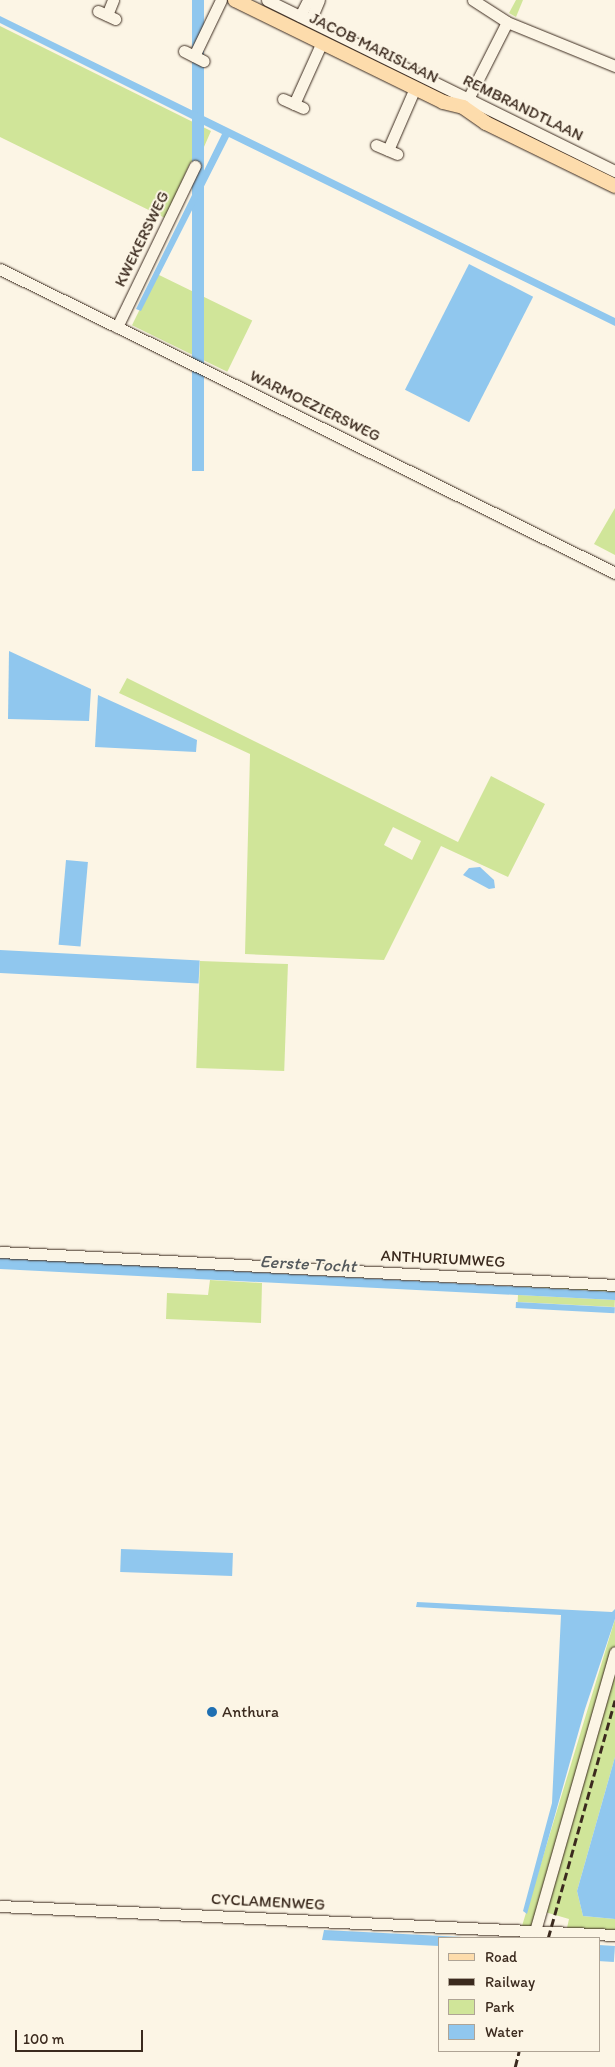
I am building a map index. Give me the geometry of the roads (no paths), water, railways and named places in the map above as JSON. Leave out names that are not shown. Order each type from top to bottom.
[{"type":"main road","name":"JACOB MARISLAAN","points":[[235,0],[318,52],[411,98],[444,102],[463,108],[486,123],[615,186]]},
{"type":"street","points":[[107,15],[113,0]]},
{"type":"street","name":"REMBRANDTLAAN","points":[[268,0],[615,171]]},
{"type":"street","points":[[305,18],[308,0]]},
{"type":"street","points":[[305,18],[319,0]]},
{"type":"street","points":[[473,0],[507,22],[615,66]]},
{"type":"street","points":[[194,56],[218,6]]},
{"type":"street","points":[[468,99],[507,22]]},
{"type":"street","points":[[294,104],[318,52]]},
{"type":"street","points":[[376,145],[392,152],[411,98]]},
{"type":"street","name":"KWEKERSWEG","points":[[117,327],[196,166]]},
{"type":"street","name":"WARMOEZIERSWEG","points":[[0,269],[615,573]]},
{"type":"street","name":"ANTHURIUMWEG","points":[[0,1252],[615,1285]]},
{"type":"street","points":[[535,1931],[615,1652]]},
{"type":"street","name":"CYCLAMENWEG","points":[[0,1906],[615,1935]]},
{"type":"water","points":[[192,0],[204,0],[204,471],[192,471]]},
{"type":"water","points":[[0,16],[615,318],[615,326],[229,137],[141,311],[136,309],[222,134],[0,23]]},
{"type":"water","points":[[469,264],[533,297],[469,422],[405,390]]},
{"type":"water","points":[[9,651],[91,689],[89,721],[8,719]]},
{"type":"water","points":[[98,695],[197,740],[196,752],[95,747]]},
{"type":"water","points":[[66,860],[88,862],[81,947],[59,945]]},
{"type":"water","points":[[480,867],[494,880],[495,888],[489,889],[463,875],[469,868]]},
{"type":"water","points":[[0,950],[200,960],[199,983],[0,973]]},
{"type":"water","points":[[0,1258],[615,1292],[615,1300],[0,1269]]},
{"type":"water","points":[[516,1302],[615,1307],[615,1313],[516,1308]]},
{"type":"water","points":[[121,1549],[233,1553],[232,1576],[120,1572]]},
{"type":"water","points":[[417,1602],[612,1612],[615,1609],[615,1619],[585,1709],[527,1914],[523,1911],[552,1803],[561,1615],[416,1607]]},
{"type":"water","points":[[615,1757],[615,1919],[583,1916],[577,1891]]},
{"type":"water","points":[[324,1930],[462,1937],[438,1937],[438,1946],[322,1940]]},
{"type":"water","points":[[600,1945],[615,1946],[614,1962],[600,1961]]},
{"type":"railway","points":[[548,1937],[615,1700]]},
{"type":"railway","points":[[515,2067],[519,2052]]},
{"type":"place","name":"Anthura","points":[[212,1712]]},
{"type":"water label","name":"Eerste Tocht","points":[[308,1264]]}]
